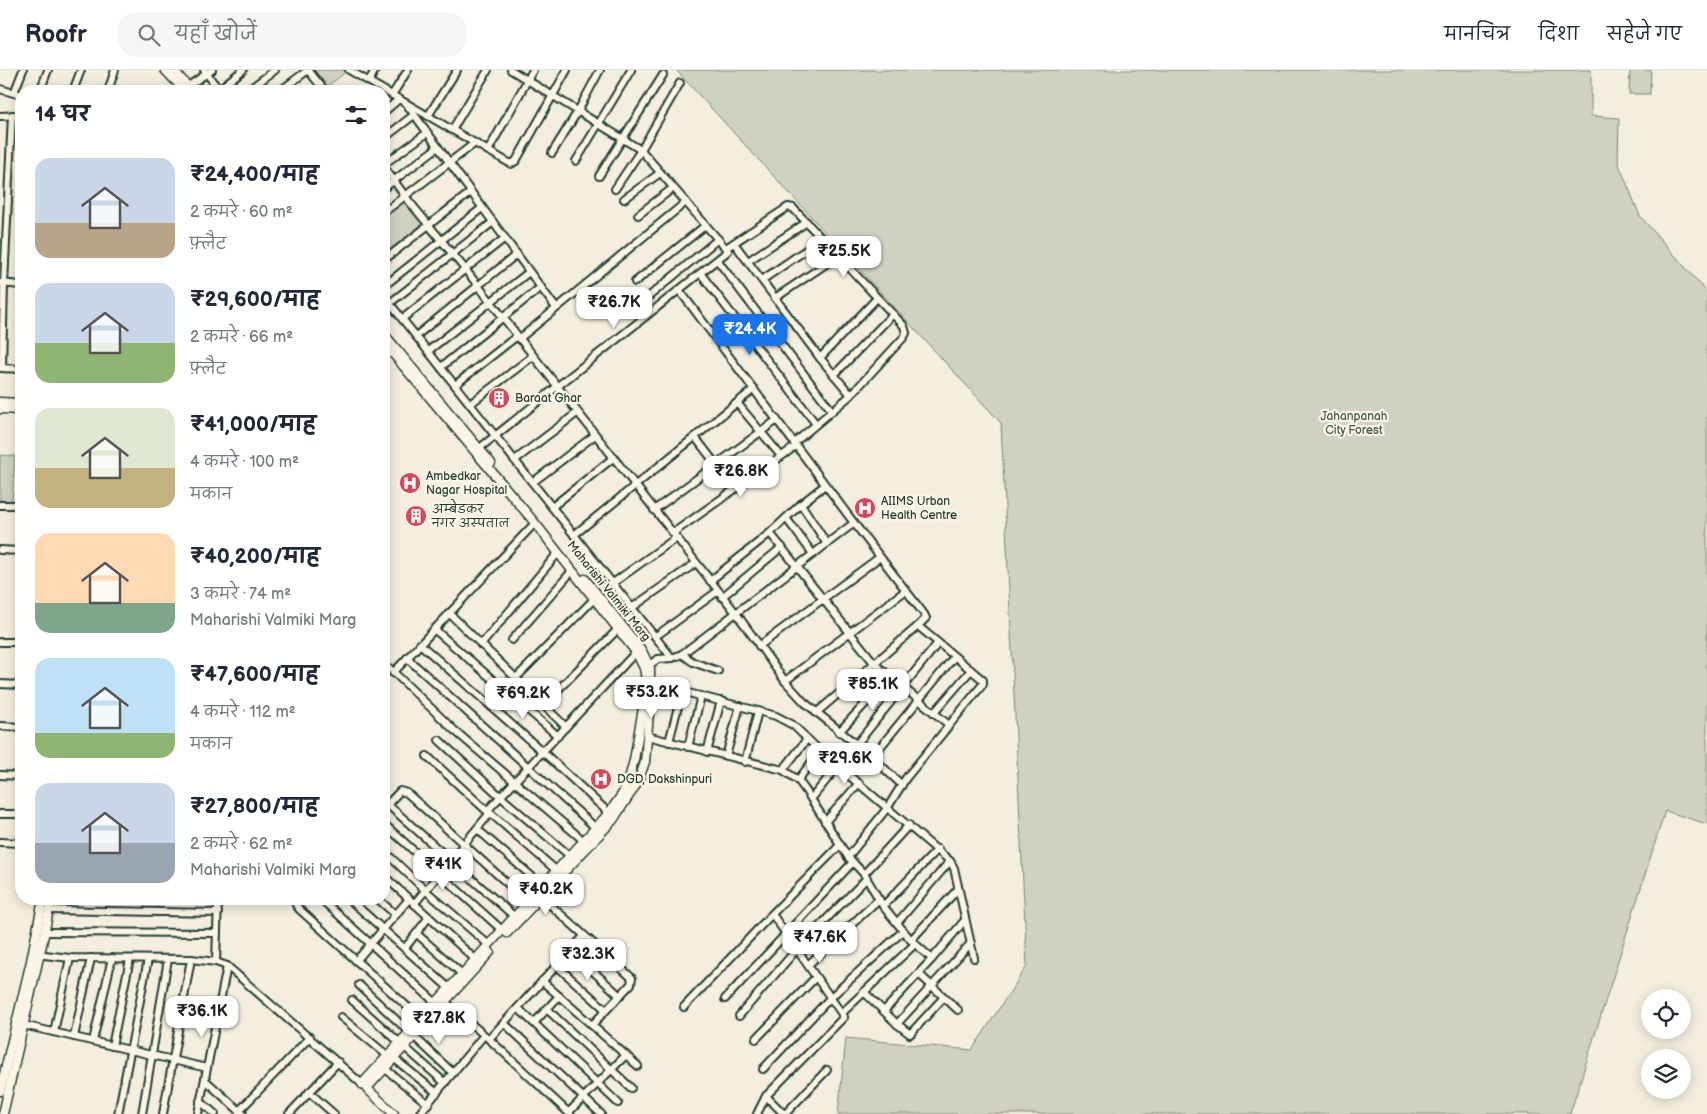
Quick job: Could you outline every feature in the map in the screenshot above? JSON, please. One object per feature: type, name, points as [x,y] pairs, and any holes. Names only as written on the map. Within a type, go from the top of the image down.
[{"type":"street","points":[[20,85],[23,70]]},
{"type":"street","points":[[42,85],[48,70]]},
{"type":"street","points":[[75,85],[81,70]]},
{"type":"street","points":[[110,85],[115,70]]},
{"type":"street","points":[[165,70],[182,85]]},
{"type":"street","points":[[173,70],[184,85]]},
{"type":"street","points":[[226,85],[243,70]]},
{"type":"street","points":[[254,85],[275,70]]},
{"type":"street","points":[[288,85],[308,70],[320,85]]},
{"type":"street","points":[[350,70],[376,85]]},
{"type":"street","points":[[369,81],[375,70]]},
{"type":"street","points":[[408,70],[392,95],[508,162],[514,163],[567,70]]},
{"type":"street","points":[[428,116],[457,70]]},
{"type":"street","points":[[452,130],[488,70]]},
{"type":"street","points":[[477,450],[728,252],[641,150],[511,70]]},
{"type":"street","points":[[488,150],[533,70]]},
{"type":"street","points":[[552,153],[600,70]]},
{"type":"street","points":[[576,162],[632,70]]},
{"type":"street","points":[[193,85],[208,71],[217,85]]},
{"type":"street","points":[[599,176],[663,75]]},
{"type":"street","points":[[615,189],[641,150],[680,83]]},
{"type":"street","points":[[0,89],[15,93]]},
{"type":"street","points":[[390,108],[402,101]]},
{"type":"street","points":[[402,101],[556,308]]},
{"type":"street","points":[[0,116],[12,115],[2,283],[1,368],[15,369]]},
{"type":"street","points":[[390,133],[414,115]]},
{"type":"street","points":[[390,161],[427,133]]},
{"type":"street","points":[[390,207],[475,143]]},
{"type":"street","points":[[390,183],[438,147]]},
{"type":"street","points":[[624,199],[660,173]]},
{"type":"street","points":[[390,174],[428,225],[465,269],[736,613],[785,681],[816,712],[872,757],[902,785]]},
{"type":"street","points":[[638,215],[674,188]]},
{"type":"street","points":[[390,255],[471,192]]},
{"type":"street","points":[[455,384],[556,308],[686,202]]},
{"type":"street","points":[[613,583],[795,444],[851,395],[906,333],[904,326],[796,209],[788,207],[726,248]]},
{"type":"street","points":[[390,281],[482,208]]},
{"type":"street","points":[[493,222],[390,304],[672,658]]},
{"type":"street","points":[[748,261],[807,222]]},
{"type":"street","points":[[635,282],[706,225]]},
{"type":"street","points":[[402,319],[504,238]]},
{"type":"street","points":[[647,298],[718,239]]},
{"type":"street","points":[[762,280],[822,239]]},
{"type":"street","points":[[734,243],[820,358],[851,395]]},
{"type":"street","points":[[416,336],[517,254]]},
{"type":"street","points":[[775,298],[838,256]]},
{"type":"street","points":[[718,261],[832,411]]},
{"type":"street","points":[[428,351],[530,272]]},
{"type":"street","points":[[701,274],[816,424]]},
{"type":"street","points":[[2,283],[15,284]]},
{"type":"street","points":[[441,367],[541,287]]},
{"type":"street","points":[[680,291],[905,591],[926,616],[925,621],[816,712]]},
{"type":"street","points":[[820,358],[877,298]]},
{"type":"street","points":[[834,375],[893,314]]},
{"type":"street","name":"Maharishi Valmiki Marg","points":[[365,1086],[390,1056],[412,1034],[449,988],[528,902],[539,895],[543,886],[609,813],[623,793],[630,775],[646,685],[646,667],[636,652],[390,341]]},
{"type":"street","name":"Maharishi Valmiki Marg","points":[[390,350],[477,450],[612,612],[642,651],[650,683],[645,762],[638,782],[613,820],[421,1020],[412,1034]]},
{"type":"street","points":[[470,404],[532,356]]},
{"type":"street","points":[[574,535],[754,389]]},
{"type":"street","points":[[0,402],[15,403]]},
{"type":"street","points":[[737,402],[780,456]]},
{"type":"street","points":[[0,409],[15,410]]},
{"type":"street","points":[[515,460],[577,413]]},
{"type":"street","points":[[654,510],[777,420]]},
{"type":"street","points":[[533,482],[595,435]]},
{"type":"street","points":[[695,437],[735,489]]},
{"type":"street","points":[[552,506],[613,458]]},
{"type":"street","points":[[710,581],[770,533],[825,485]]},
{"type":"street","points":[[801,504],[828,544]]},
{"type":"street","points":[[0,505],[15,505]]},
{"type":"street","points":[[786,518],[813,554]]},
{"type":"street","points":[[393,672],[535,523]]},
{"type":"street","points":[[646,667],[658,659],[672,658],[682,654],[854,523]]},
{"type":"street","points":[[770,533],[875,664],[949,725]]},
{"type":"street","points":[[722,597],[782,547]]},
{"type":"street","points":[[0,550],[15,551]]},
{"type":"street","points":[[481,645],[558,553]]},
{"type":"street","points":[[759,646],[880,557]]},
{"type":"street","points":[[633,607],[696,563]]},
{"type":"street","points":[[512,640],[572,571]]},
{"type":"street","points":[[656,636],[718,591]]},
{"type":"street","points":[[785,681],[905,591]]},
{"type":"street","points":[[516,678],[594,599]]},
{"type":"street","points":[[449,614],[566,727]]},
{"type":"street","points":[[725,999],[786,934],[851,859],[888,808],[902,785],[984,683],[983,680],[918,626]]},
{"type":"street","points":[[434,629],[558,736]]},
{"type":"street","points":[[543,705],[618,629]]},
{"type":"street","points":[[0,642],[15,642]]},
{"type":"street","points":[[856,745],[938,643]]},
{"type":"street","points":[[420,644],[609,813]]},
{"type":"street","points":[[356,961],[396,915],[425,890],[514,782],[636,652]]},
{"type":"street","points":[[682,654],[693,662],[718,671]]},
{"type":"street","points":[[872,757],[954,657]]},
{"type":"street","points":[[407,658],[596,828]]},
{"type":"street","points":[[390,669],[454,730],[584,841]]},
{"type":"street","points":[[934,713],[971,670]]},
{"type":"street","points":[[840,732],[890,677]]},
{"type":"street","points":[[650,683],[776,716],[793,725],[820,751],[950,861],[954,868],[974,958]]},
{"type":"street","points":[[0,684],[15,685]]},
{"type":"street","points":[[669,742],[682,691]]},
{"type":"street","points":[[688,747],[700,696]]},
{"type":"street","points":[[707,752],[721,701]]},
{"type":"street","points":[[726,756],[740,706]]},
{"type":"street","points":[[745,762],[758,711]]},
{"type":"street","points":[[0,726],[15,727]]},
{"type":"street","points":[[647,736],[783,770],[798,780],[840,846],[866,876],[883,906],[913,942],[932,959]]},
{"type":"street","points":[[783,770],[807,739]]},
{"type":"street","points":[[439,740],[501,797],[570,856]]},
{"type":"street","points":[[798,780],[820,751]]},
{"type":"street","points":[[427,756],[488,812],[557,871]]},
{"type":"street","points":[[811,799],[838,766]]},
{"type":"street","points":[[0,775],[15,776]]},
{"type":"street","points":[[824,822],[859,783]]},
{"type":"street","points":[[390,802],[398,793],[404,791],[528,902]]},
{"type":"street","points":[[390,809],[515,917]]},
{"type":"street","points":[[0,814],[15,814]]},
{"type":"street","points":[[739,1016],[797,949],[866,876],[909,825]]},
{"type":"street","points":[[390,829],[502,930]]},
{"type":"street","points":[[477,829],[543,886]]},
{"type":"street","points":[[0,842],[15,843]]},
{"type":"street","points":[[684,1007],[772,914],[840,846]]},
{"type":"street","points":[[883,906],[938,849]]},
{"type":"street","points":[[390,857],[425,890],[489,945]]},
{"type":"street","points":[[897,924],[950,861]]},
{"type":"street","points":[[390,882],[476,960]]},
{"type":"street","points":[[842,1013],[913,942],[958,889]]},
{"type":"street","points":[[539,895],[632,978],[631,984],[592,1025]]},
{"type":"street","points":[[808,965],[879,899]]},
{"type":"street","points":[[3,1114],[6,1070],[23,1025],[36,954],[42,905]]},
{"type":"street","points":[[0,1091],[36,954],[45,932],[49,905]]},
{"type":"street","points":[[216,962],[218,905]]},
{"type":"street","points":[[296,905],[421,1020]]},
{"type":"street","points":[[329,905],[371,944],[487,1037],[570,1113],[626,1055]]},
{"type":"street","points":[[356,905],[449,988]]},
{"type":"street","points":[[385,905],[396,915]]},
{"type":"street","points":[[49,910],[218,913]]},
{"type":"street","points":[[757,1114],[766,1096],[843,1021],[844,1017],[772,914]]},
{"type":"street","points":[[405,948],[429,917]]},
{"type":"street","points":[[884,1011],[919,974],[965,920]]},
{"type":"street","points":[[763,1068],[831,997],[903,931]]},
{"type":"street","points":[[45,932],[217,933]]},
{"type":"street","points":[[417,934],[462,974]]},
{"type":"street","points":[[419,1114],[453,1073],[487,1037],[504,1023],[584,936]]},
{"type":"street","points":[[897,1024],[971,944]]},
{"type":"street","points":[[570,950],[620,996]]},
{"type":"street","points":[[36,954],[70,958],[191,959],[216,962],[226,966],[365,1086],[385,1111],[394,1114]]},
{"type":"street","points":[[54,1032],[70,958]]},
{"type":"street","points":[[74,1037],[92,958]]},
{"type":"street","points":[[93,1042],[112,958]]},
{"type":"street","points":[[112,1046],[130,959]]},
{"type":"street","points":[[118,1114],[148,959]]},
{"type":"street","points":[[142,1114],[168,959]]},
{"type":"street","points":[[163,1114],[191,959]]},
{"type":"street","points":[[198,1114],[226,966]]},
{"type":"street","points":[[557,966],[606,1010]]},
{"type":"street","points":[[919,974],[958,1010]]},
{"type":"street","points":[[756,1039],[816,977]]},
{"type":"street","points":[[542,981],[638,1066]]},
{"type":"street","points":[[359,985],[453,1073]]},
{"type":"street","points":[[864,992],[908,1033],[912,1032],[944,997]]},
{"type":"street","points":[[534,1023],[559,996]]},
{"type":"street","points":[[352,1000],[446,1083]]},
{"type":"street","points":[[518,1008],[618,1103]]},
{"type":"street","points":[[548,1009],[631,1088]]},
{"type":"street","points":[[341,1017],[437,1093]]},
{"type":"street","points":[[504,1023],[602,1114]]},
{"type":"street","points":[[23,1025],[207,1068]]},
{"type":"street","points":[[205,1080],[241,1112],[310,1037]]},
{"type":"street","points":[[289,1114],[338,1062]]},
{"type":"street","points":[[382,1066],[428,1104]]},
{"type":"street","points":[[766,1096],[784,1114],[827,1070]]},
{"type":"street","points":[[309,1092],[334,1114]]},
{"type":"street","points":[[200,1101],[215,1114]]},
{"type":"green space","points":[[311,70],[347,71],[329,85],[323,85]]},
{"type":"green space","name":"Jahanpanah City Forest","points":[[676,70],[1591,70],[1591,116],[1619,118],[1618,162],[1640,216],[1707,292],[1707,824],[1665,811],[1570,1114],[838,1114],[846,1038],[972,1050],[1027,966],[1001,423]]},
{"type":"green space","points":[[1630,70],[1651,70],[1650,94],[1629,94]]},
{"type":"green space","points":[[404,197],[427,224],[390,253],[390,208]]},
{"type":"green space","points":[[0,455],[15,456],[12,501],[0,501]]},
{"type":"place","name":"Baraat Ghar","points":[[499,398]]},
{"type":"place","name":"Ambedkar Nagar Hospital","points":[[410,483]]},
{"type":"place","name":"AIIMS Urban Health Centre","points":[[865,508]]},
{"type":"place","name":"अम्बेडकर नगर अस्पताल","points":[[416,516]]},
{"type":"place","name":"DGD, Dakshinpuri","points":[[601,779]]}]
